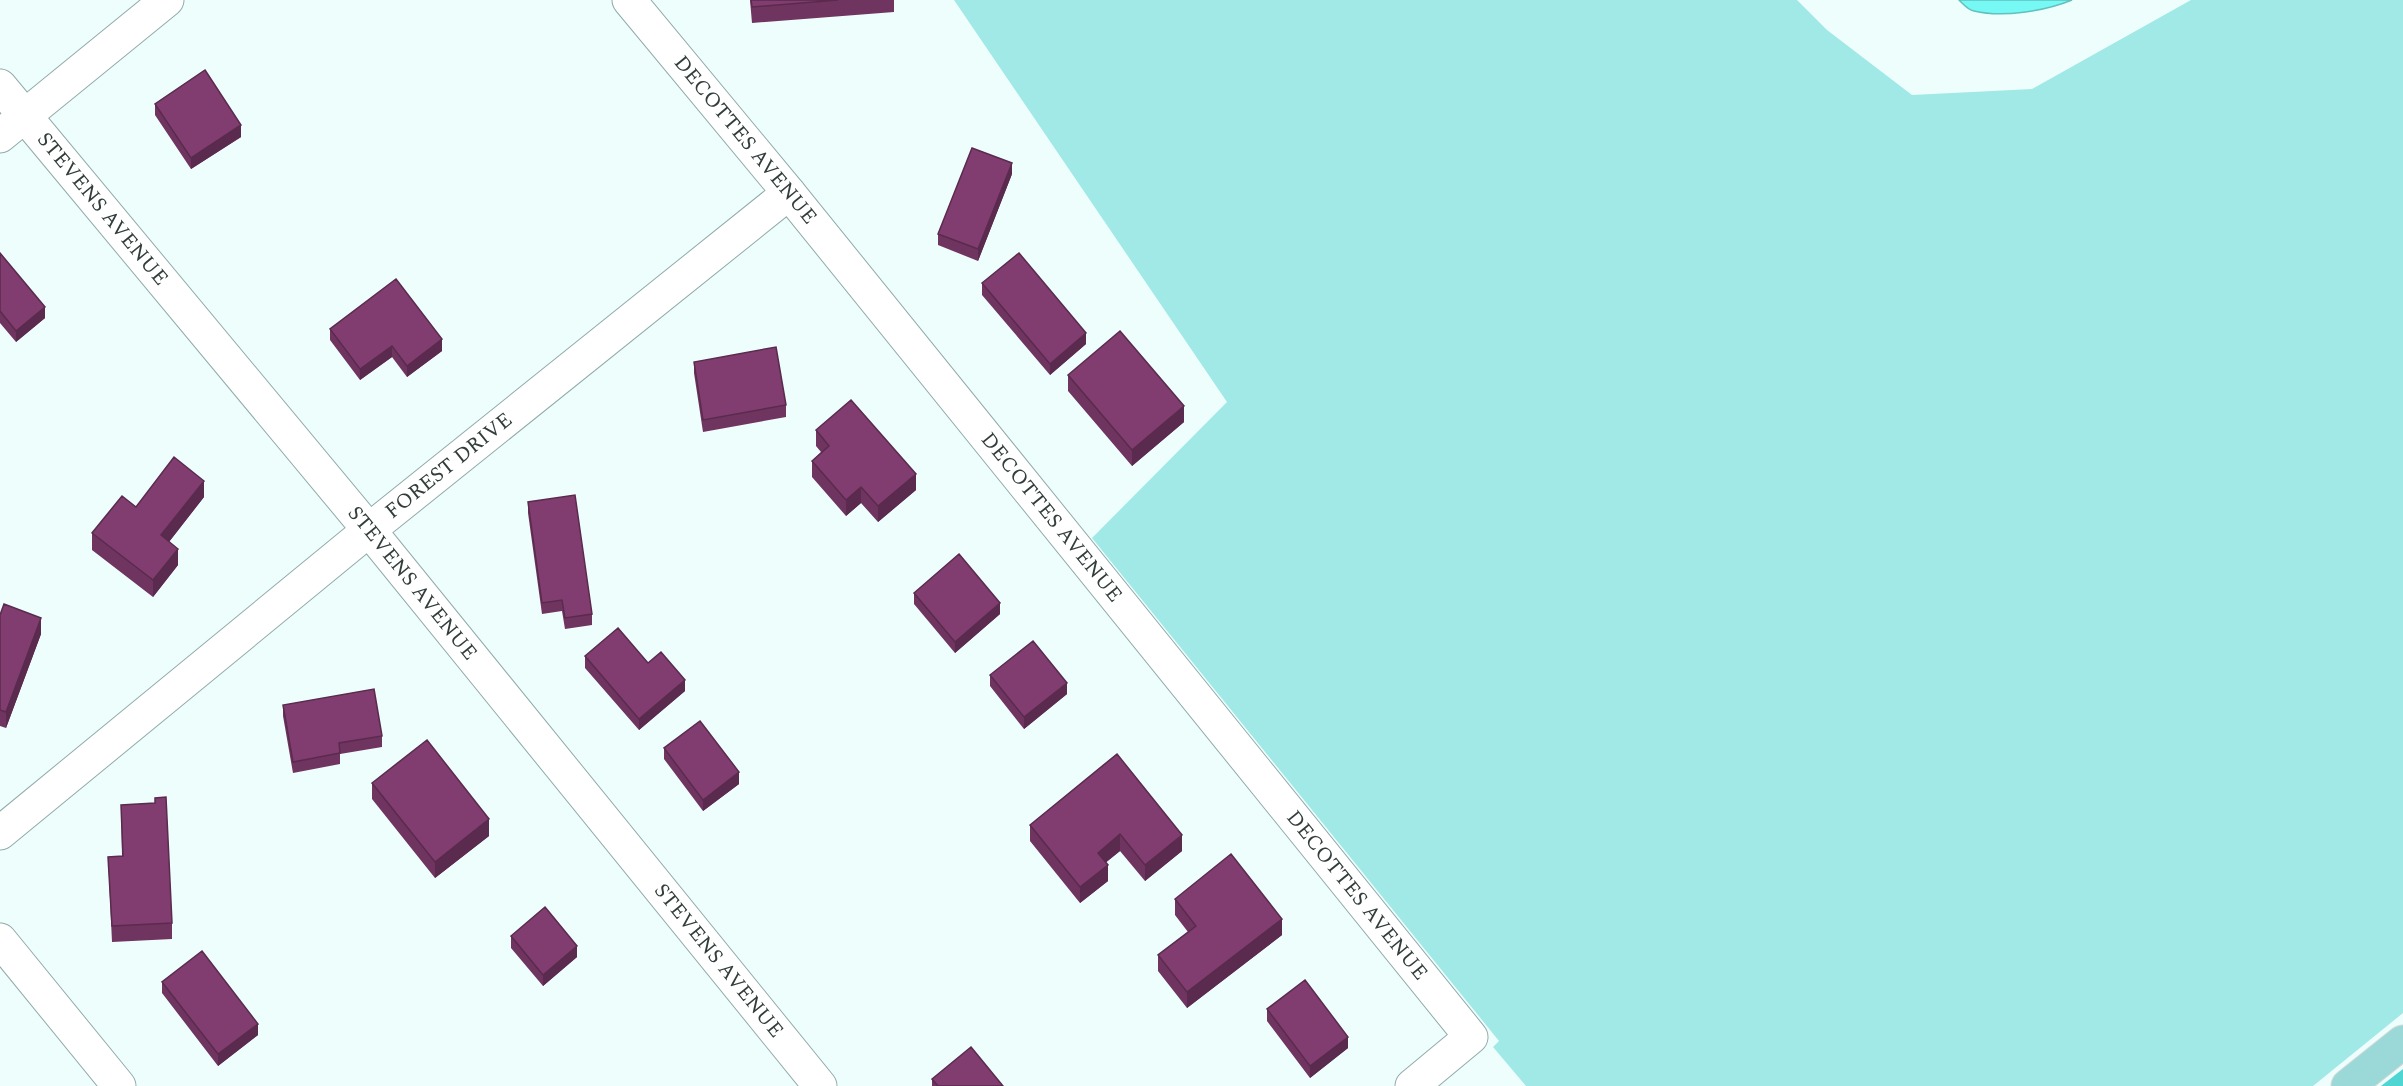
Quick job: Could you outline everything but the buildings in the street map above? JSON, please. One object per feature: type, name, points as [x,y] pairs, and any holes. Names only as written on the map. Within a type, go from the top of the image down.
[{"type":"main road","points":[[2348,1086],[2403,1042]]},
{"type":"street","points":[[12,126],[167,0]]},
{"type":"street","name":"DECOTTES AVENUE","points":[[629,0],[789,193],[1471,1037],[1412,1086]]},
{"type":"street","name":"STEVENS AVENUE","points":[[0,86],[12,126],[369,530],[820,1086]]},
{"type":"street","name":"FOREST DRIVE","points":[[0,833],[369,530],[789,193]]},
{"type":"street","points":[[0,940],[119,1086]]},
{"type":"shaded area","points":[[954,0],[1797,0],[1827,30],[1912,95],[2032,89],[2191,0],[2403,0],[2403,1013],[2313,1086],[1526,1086],[1493,1047],[1499,1041],[1092,538],[1227,402]]},
{"type":"shaded area","points":[[1959,0],[2072,0],[2037,10],[1998,14],[1972,10]]},
{"type":"shaded area","points":[[2403,1069],[2403,1086],[2381,1086]]}]
